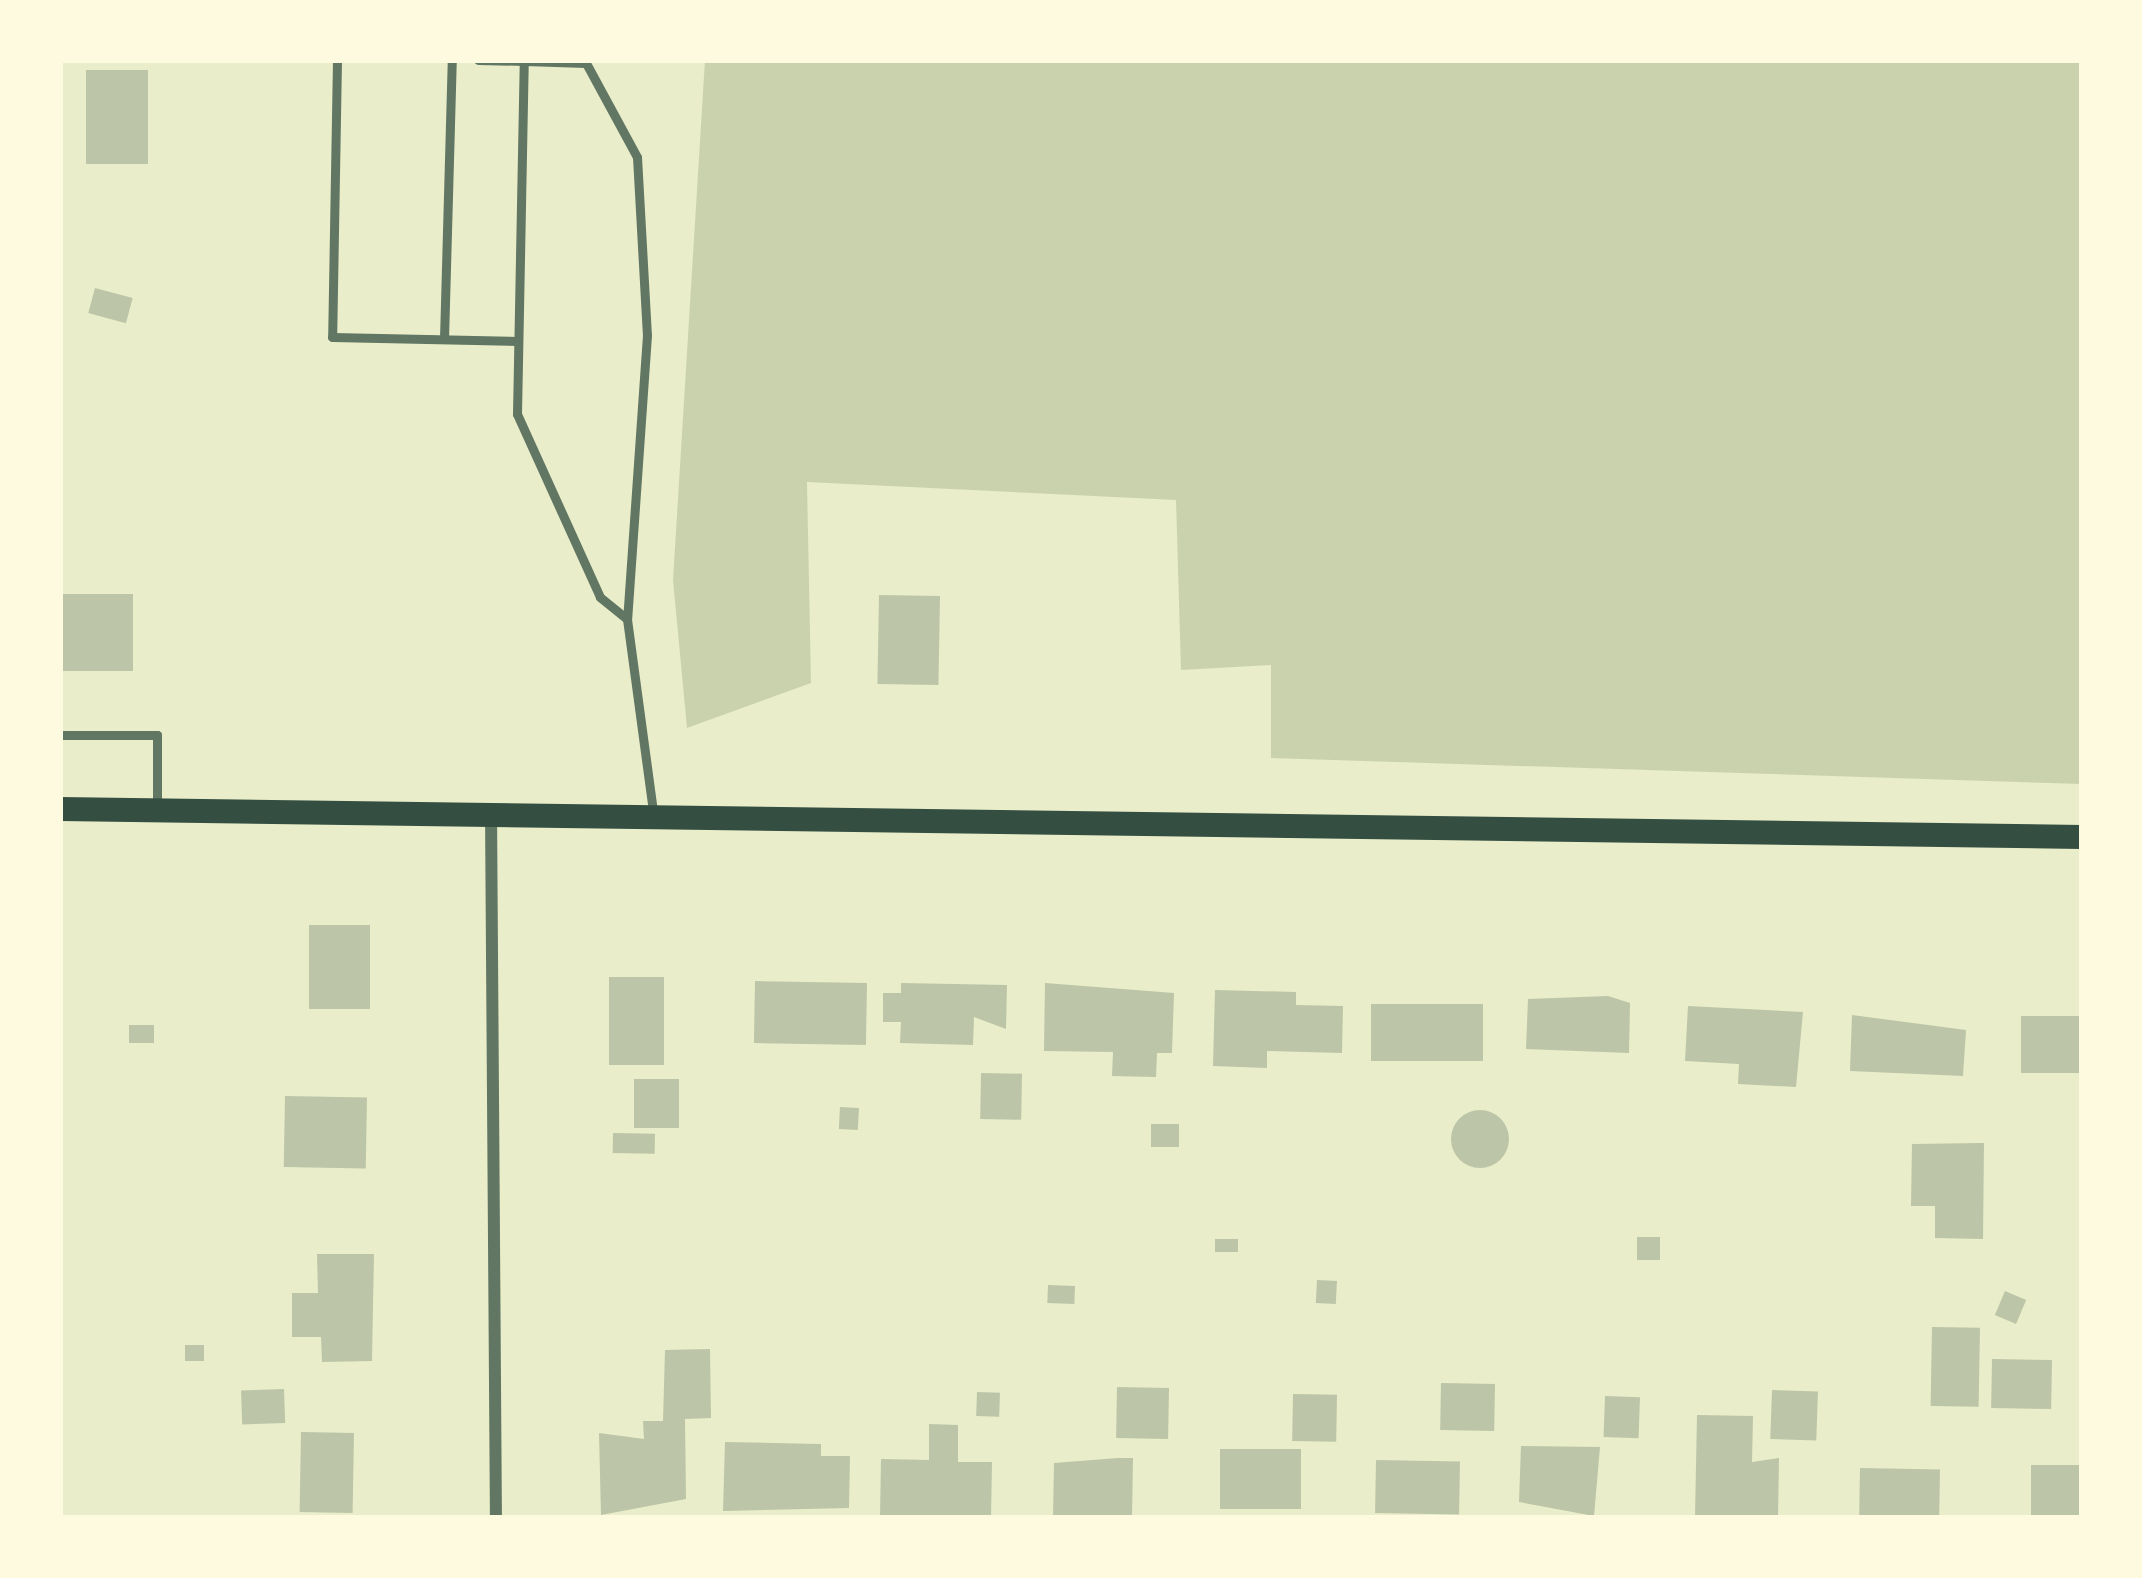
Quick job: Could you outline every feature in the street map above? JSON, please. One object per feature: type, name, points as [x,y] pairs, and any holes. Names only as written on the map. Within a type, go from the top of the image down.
[{"type":"main road","points":[[60,809],[491,809],[2082,837]]},
{"type":"street","points":[[491,809],[496,1518]]},
{"type":"lane","points":[[337,60],[332,337],[518,341]]},
{"type":"lane","points":[[444,339],[452,60]]},
{"type":"lane","points":[[478,60],[586,63],[638,158],[647,335],[627,619],[653,812]]},
{"type":"lane","points":[[524,61],[517,414],[600,597],[627,619]]},
{"type":"lane","points":[[60,735],[157,735],[157,809]]},
{"type":"green space","points":[[705,60],[2082,60],[2082,784],[1271,758],[1271,665],[1181,670],[1176,500],[807,482],[811,683],[687,728],[673,580]]},
{"type":"building","points":[[86,70],[148,70],[148,164],[86,164]]},
{"type":"building","points":[[95,288],[133,298],[126,323],[88,313]]},
{"type":"building","points":[[60,594],[133,594],[133,671],[60,671]]},
{"type":"building","points":[[879,595],[940,596],[938,685],[877,684]]},
{"type":"building","points":[[309,925],[370,925],[370,1009],[309,1009]]},
{"type":"building","points":[[609,977],[664,977],[664,1065],[609,1065]]},
{"type":"building","points":[[755,981],[867,983],[866,1045],[754,1043]]},
{"type":"building","points":[[901,983],[1007,985],[1006,1029],[974,1017],[973,1045],[900,1043],[901,1022],[883,1022],[883,993],[901,993]]},
{"type":"building","points":[[1045,983],[1174,993],[1172,1053],[1157,1053],[1156,1077],[1112,1076],[1113,1052],[1044,1051]]},
{"type":"building","points":[[1215,990],[1296,992],[1296,1005],[1343,1006],[1342,1053],[1267,1051],[1267,1068],[1213,1066]]},
{"type":"building","points":[[1608,996],[1630,1003],[1629,1053],[1526,1049],[1528,999]]},
{"type":"building","points":[[1371,1004],[1483,1004],[1483,1061],[1371,1061]]},
{"type":"building","points":[[1688,1006],[1803,1012],[1796,1087],[1738,1084],[1739,1064],[1685,1061]]},
{"type":"building","points":[[1852,1015],[1966,1030],[1963,1076],[1850,1071]]},
{"type":"building","points":[[2021,1016],[2082,1016],[2082,1073],[2021,1073]]},
{"type":"building","points":[[129,1025],[154,1025],[154,1043],[129,1043]]},
{"type":"building","points":[[981,1073],[1022,1074],[1021,1120],[980,1119]]},
{"type":"building","points":[[634,1079],[679,1079],[679,1128],[634,1128]]},
{"type":"building","points":[[285,1096],[367,1097],[366,1168],[284,1167]]},
{"type":"building","points":[[840,1107],[859,1108],[858,1130],[839,1129]]},
{"type":"building","points":[[1480,1110],[1501,1118],[1509,1139],[1501,1160],[1480,1168],[1459,1160],[1451,1139],[1459,1118]]},
{"type":"building","points":[[1151,1124],[1179,1124],[1179,1147],[1151,1147]]},
{"type":"building","points":[[613,1133],[655,1134],[655,1154],[613,1153]]},
{"type":"building","points":[[1984,1143],[1983,1239],[1935,1238],[1935,1206],[1911,1206],[1912,1144]]},
{"type":"building","points":[[1637,1237],[1660,1237],[1660,1260],[1637,1260]]},
{"type":"building","points":[[1215,1239],[1238,1239],[1238,1252],[1215,1252]]},
{"type":"building","points":[[317,1254],[374,1254],[372,1361],[322,1362],[321,1337],[292,1337],[292,1293],[318,1293]]},
{"type":"building","points":[[1317,1280],[1337,1281],[1336,1304],[1316,1303]]},
{"type":"building","points":[[1048,1285],[1075,1286],[1074,1304],[1047,1303]]},
{"type":"building","points":[[2005,1291],[2026,1300],[2016,1324],[1995,1315]]},
{"type":"building","points":[[1932,1327],[1980,1328],[1979,1407],[1931,1406]]},
{"type":"building","points":[[185,1345],[204,1345],[204,1361],[185,1361]]},
{"type":"building","points":[[710,1349],[711,1418],[685,1419],[686,1499],[601,1515],[599,1433],[644,1439],[643,1421],[663,1421],[665,1350]]},
{"type":"building","points":[[1992,1359],[2052,1360],[2051,1409],[1991,1408]]},
{"type":"building","points":[[1441,1383],[1495,1384],[1494,1431],[1440,1430]]},
{"type":"building","points":[[1117,1387],[1169,1388],[1168,1439],[1116,1438]]},
{"type":"building","points":[[284,1389],[285,1423],[242,1424],[241,1391]]},
{"type":"building","points":[[1772,1390],[1818,1392],[1816,1441],[1770,1439]]},
{"type":"building","points":[[977,1392],[1000,1393],[999,1417],[976,1416]]},
{"type":"building","points":[[1293,1394],[1337,1395],[1336,1442],[1292,1441]]},
{"type":"building","points":[[1605,1396],[1640,1397],[1639,1438],[1604,1437]]},
{"type":"building","points":[[1697,1415],[1753,1416],[1752,1462],[1779,1458],[1778,1518],[1695,1517]]},
{"type":"building","points":[[929,1424],[958,1425],[958,1462],[992,1462],[991,1518],[880,1517],[881,1459],[929,1460]]},
{"type":"building","points":[[301,1432],[354,1433],[353,1513],[300,1512]]},
{"type":"building","points":[[725,1442],[821,1444],[821,1456],[850,1456],[849,1508],[723,1511]]},
{"type":"building","points":[[1521,1446],[1600,1447],[1594,1516],[1519,1502]]},
{"type":"building","points":[[1220,1449],[1301,1449],[1301,1509],[1220,1509]]},
{"type":"building","points":[[1133,1458],[1132,1518],[1053,1518],[1054,1463]]},
{"type":"building","points":[[1376,1460],[1460,1461],[1459,1514],[1375,1513]]},
{"type":"building","points":[[2031,1465],[2082,1465],[2082,1518],[2031,1518]]},
{"type":"building","points":[[1860,1468],[1940,1469],[1939,1518],[1859,1518]]}]
